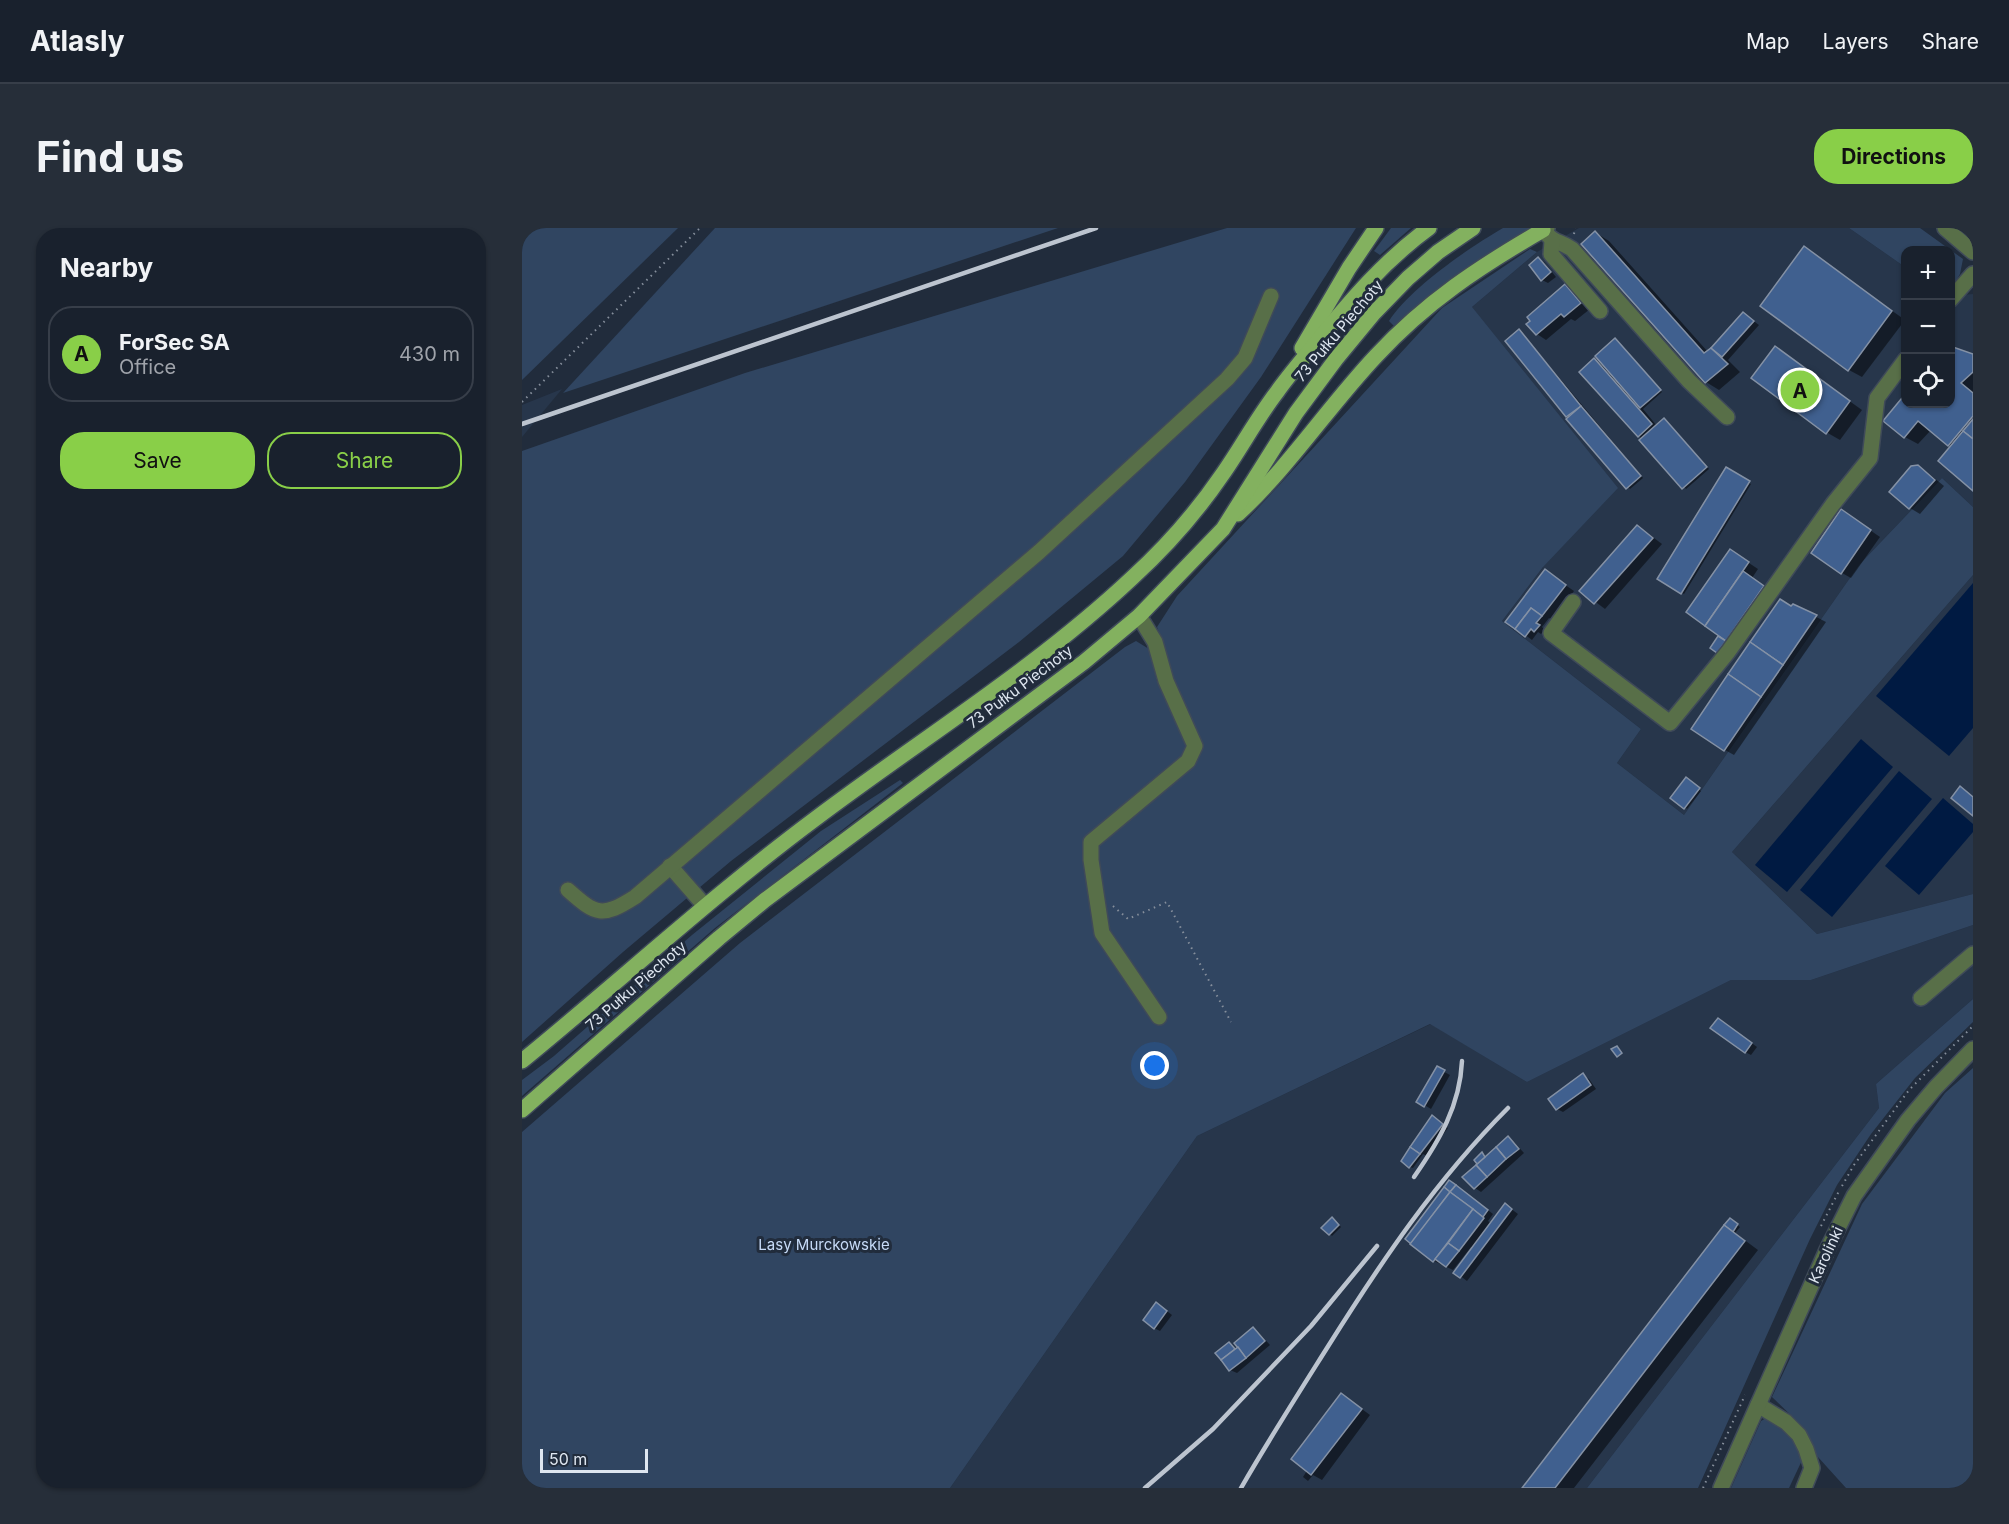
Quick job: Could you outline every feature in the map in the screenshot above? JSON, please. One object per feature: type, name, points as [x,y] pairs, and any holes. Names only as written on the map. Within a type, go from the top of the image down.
[{"type":"main road","points":[[1277,392],[1349,268],[1376,228]]},
{"type":"main road","name":"73 Pułku Piechoty","points":[[522,1061],[705,906],[815,819],[1076,628],[1132,578],[1176,534],[1220,478],[1277,392],[1353,298],[1388,263],[1429,228]]},
{"type":"main road","name":"73 Pułku Piechoty","points":[[522,1110],[765,900],[1084,662],[1139,616],[1222,529],[1296,414],[1336,359],[1374,313],[1438,252],[1473,228]]},
{"type":"main road","points":[[1222,529],[1264,490],[1375,357],[1411,321],[1475,270],[1548,233]]},
{"type":"street","points":[[1945,228],[1973,252]]},
{"type":"street","points":[[1548,233],[1551,254],[1600,310]]},
{"type":"street","points":[[1548,233],[1572,249],[1689,381],[1727,417]]},
{"type":"street","points":[[1955,294],[1973,274]]},
{"type":"street","points":[[568,890],[589,908],[608,912],[635,897],[1039,552],[1227,379],[1245,358],[1271,296]]},
{"type":"street","points":[[1573,602],[1551,633],[1670,723],[1728,652],[1833,504],[1870,458],[1876,398],[1901,364]]},
{"type":"street","points":[[1139,616],[1155,642],[1166,681],[1195,746],[1188,761],[1091,842],[1091,860],[1102,933],[1159,1017]]},
{"type":"street","points":[[670,866],[705,906]]},
{"type":"street","points":[[1921,998],[1973,954]]},
{"type":"street","name":"Karolinki","points":[[1721,1488],[1827,1250],[1854,1196],[1908,1120],[1973,1049]]},
{"type":"street","points":[[1758,1405],[1786,1422],[1803,1442],[1812,1468],[1804,1488]]},
{"type":"path","points":[[522,402],[700,228]]},
{"type":"path","points":[[1096,893],[1128,919],[1167,902],[1231,1022]]},
{"type":"shaded area","points":[[1579,228],[1849,228],[1901,264],[1901,408],[1955,408],[1955,296],[1973,294],[1973,507],[1942,478],[1859,565],[1684,815],[1617,763],[1641,729],[1502,621],[1543,567],[1472,307],[1537,252]]},
{"type":"shaded area","points":[[562,389],[522,437],[522,405]]},
{"type":"shaded area","points":[[1973,575],[1973,894],[1817,934],[1732,852]]},
{"type":"shaded area","points":[[1973,583],[1973,728],[1949,756],[1876,696]]},
{"type":"shaded area","points":[[1861,739],[1893,767],[1787,892],[1755,865]]},
{"type":"shaded area","points":[[1899,771],[1932,799],[1832,917],[1800,890]]},
{"type":"shaded area","points":[[1943,798],[1973,824],[1973,832],[1919,895],[1885,866]]},
{"type":"shaded area","points":[[1973,925],[1973,999],[1876,1084],[1879,1108],[1587,1488],[950,1488],[1197,1136],[1431,1024],[1527,1082],[1731,980],[1811,980]]},
{"type":"green space","points":[[522,228],[678,228],[522,380]]},
{"type":"green space","points":[[715,228],[1058,228],[563,393]]},
{"type":"green space","points":[[1227,228],[1356,228],[1261,377],[1185,482],[1123,556],[1019,642],[731,861],[623,952],[522,1042],[522,451],[745,373]]},
{"type":"green space","points":[[1391,228],[1411,228],[1380,255],[1374,251]]},
{"type":"green space","points":[[1503,228],[1530,228],[1459,274],[1394,326],[1389,321],[1425,283],[1458,257]]},
{"type":"green space","points":[[1849,228],[1920,228],[1945,246],[1901,246],[1901,264]]},
{"type":"green space","name":"Lasy Murckowskie","points":[[1530,249],[1537,252],[1472,307],[1618,488],[1543,567],[1502,621],[1641,729],[1617,763],[1684,815],[1859,565],[1942,478],[1973,507],[1973,575],[1732,852],[1817,934],[1973,894],[1973,925],[1811,980],[1731,980],[1527,1082],[1430,1024],[1197,1136],[950,1488],[522,1488],[522,1132],[740,943],[1125,647],[1136,641],[1149,649],[1157,681],[1172,671],[1157,627],[1177,596],[1442,308]]},
{"type":"green space","points":[[1955,253],[1963,259],[1960,274],[1955,282]]},
{"type":"green space","points":[[900,780],[903,783],[715,928],[522,1096],[522,1080],[554,1056],[692,935],[821,831]]},
{"type":"green space","points":[[1973,999],[1973,1022],[1915,1078],[1871,1134],[1837,1185],[1810,1239],[1698,1488],[1587,1488],[1879,1108],[1876,1084]]},
{"type":"green space","points":[[1973,1068],[1973,1488],[1846,1488],[1808,1446],[1802,1426],[1772,1397],[1862,1204],[1945,1093]]},
{"type":"green space","points":[[1766,1418],[1788,1434],[1804,1456],[1789,1488],[1731,1488],[1761,1421]]},
{"type":"building","points":[[1595,231],[1704,353],[1711,348],[1728,364],[1705,383],[1581,244]]},
{"type":"building","points":[[1804,246],[1892,311],[1848,371],[1760,306]]},
{"type":"building","points":[[1538,257],[1551,272],[1541,281],[1529,265]]},
{"type":"building","points":[[1565,284],[1581,303],[1564,317],[1561,314],[1536,335],[1526,324],[1530,321],[1527,317]]},
{"type":"building","points":[[1743,312],[1754,321],[1722,357],[1711,348]]},
{"type":"building","points":[[1519,329],[1581,406],[1566,417],[1505,341]]},
{"type":"building","points":[[1615,338],[1661,390],[1640,408],[1595,356]]},
{"type":"building","points":[[1775,346],[1850,401],[1826,434],[1751,378]]},
{"type":"building","points":[[1955,348],[1973,354],[1973,372],[1961,383],[1973,393],[1973,416],[1948,446],[1918,421],[1904,438],[1883,421],[1901,399],[1901,408],[1955,408]]},
{"type":"building","points":[[1594,358],[1652,424],[1638,437],[1579,372]]},
{"type":"building","points":[[1581,406],[1641,476],[1626,489],[1566,419]]},
{"type":"building","points":[[1664,418],[1707,467],[1682,489],[1639,440]]},
{"type":"building","points":[[1973,419],[1973,439],[1963,431]]},
{"type":"building","points":[[1963,431],[1973,439],[1973,491],[1938,461]]},
{"type":"building","points":[[1918,465],[1935,480],[1909,509],[1889,492],[1911,466]]},
{"type":"building","points":[[1726,467],[1750,481],[1681,594],[1657,579]]},
{"type":"building","points":[[1841,509],[1871,530],[1841,574],[1811,553]]},
{"type":"building","points":[[1637,525],[1653,538],[1594,604],[1579,591]]},
{"type":"building","points":[[1730,549],[1749,562],[1705,626],[1686,612]]},
{"type":"building","points":[[1545,569],[1566,585],[1542,616],[1531,608],[1515,629],[1505,622]]},
{"type":"building","points":[[1743,571],[1764,586],[1726,641],[1705,626]]},
{"type":"building","points":[[1780,599],[1791,606],[1793,604],[1817,615],[1783,665],[1750,642]]},
{"type":"building","points":[[1531,608],[1542,616],[1536,623],[1540,625],[1534,632],[1531,629],[1525,637],[1515,629]]},
{"type":"building","points":[[1718,636],[1726,641],[1717,653],[1710,648]]},
{"type":"building","points":[[1750,642],[1783,665],[1761,697],[1728,674]]},
{"type":"building","points":[[1728,674],[1761,697],[1724,751],[1691,729]]},
{"type":"building","points":[[1686,777],[1700,788],[1684,809],[1670,798]]},
{"type":"building","points":[[1960,786],[1973,797],[1973,816],[1951,798]]},
{"type":"building","points":[[1718,1018],[1752,1043],[1745,1053],[1710,1028]]},
{"type":"building","points":[[1617,1046],[1622,1053],[1617,1057],[1611,1049]]},
{"type":"building","points":[[1437,1066],[1445,1070],[1424,1107],[1416,1102]]},
{"type":"building","points":[[1583,1073],[1591,1085],[1556,1110],[1548,1099]]},
{"type":"building","points":[[1432,1115],[1443,1124],[1420,1154],[1410,1147]]},
{"type":"building","points":[[1508,1136],[1519,1149],[1506,1159],[1496,1147]]},
{"type":"building","points":[[1410,1147],[1420,1154],[1409,1168],[1401,1161]]},
{"type":"building","points":[[1496,1147],[1506,1159],[1487,1177],[1476,1165]]},
{"type":"building","points":[[1482,1152],[1485,1157],[1477,1164],[1474,1160]]},
{"type":"building","points":[[1476,1165],[1487,1177],[1474,1189],[1462,1177]]},
{"type":"building","points":[[1449,1180],[1456,1185],[1450,1192],[1444,1187]]},
{"type":"building","points":[[1456,1185],[1488,1210],[1483,1217],[1450,1192]]},
{"type":"building","points":[[1444,1187],[1450,1192],[1411,1244],[1405,1239]]},
{"type":"building","points":[[1450,1192],[1473,1209],[1433,1262],[1410,1244]]},
{"type":"building","points":[[1505,1203],[1512,1209],[1460,1278],[1453,1273]]},
{"type":"building","points":[[1473,1209],[1484,1218],[1459,1251],[1448,1243]]},
{"type":"building","points":[[1332,1217],[1339,1225],[1329,1235],[1321,1228]]},
{"type":"building","points":[[1730,1218],[1738,1224],[1733,1232],[1724,1225]]},
{"type":"building","points":[[1724,1225],[1745,1241],[1555,1488],[1522,1488]]},
{"type":"building","points":[[1448,1243],[1459,1251],[1446,1267],[1435,1259]]},
{"type":"building","points":[[1156,1302],[1167,1311],[1154,1329],[1143,1320]]},
{"type":"building","points":[[1253,1327],[1265,1341],[1246,1358],[1234,1343]]},
{"type":"building","points":[[1229,1342],[1235,1349],[1221,1360],[1215,1353]]},
{"type":"building","points":[[1238,1347],[1246,1358],[1229,1371],[1221,1360]]},
{"type":"building","points":[[1341,1393],[1362,1409],[1311,1475],[1291,1459]]},
{"type":"railway","points":[[522,424],[1096,228]]},
{"type":"railway","points":[[1414,1177],[1440,1136],[1453,1108],[1462,1061]]},
{"type":"railway","points":[[1241,1488],[1272,1435],[1389,1253],[1433,1193],[1508,1108]]},
{"type":"railway","points":[[1145,1488],[1213,1429],[1311,1326],[1377,1246]]},
{"type":"place","name":"ForSec SA","points":[[1800,390]]}]
